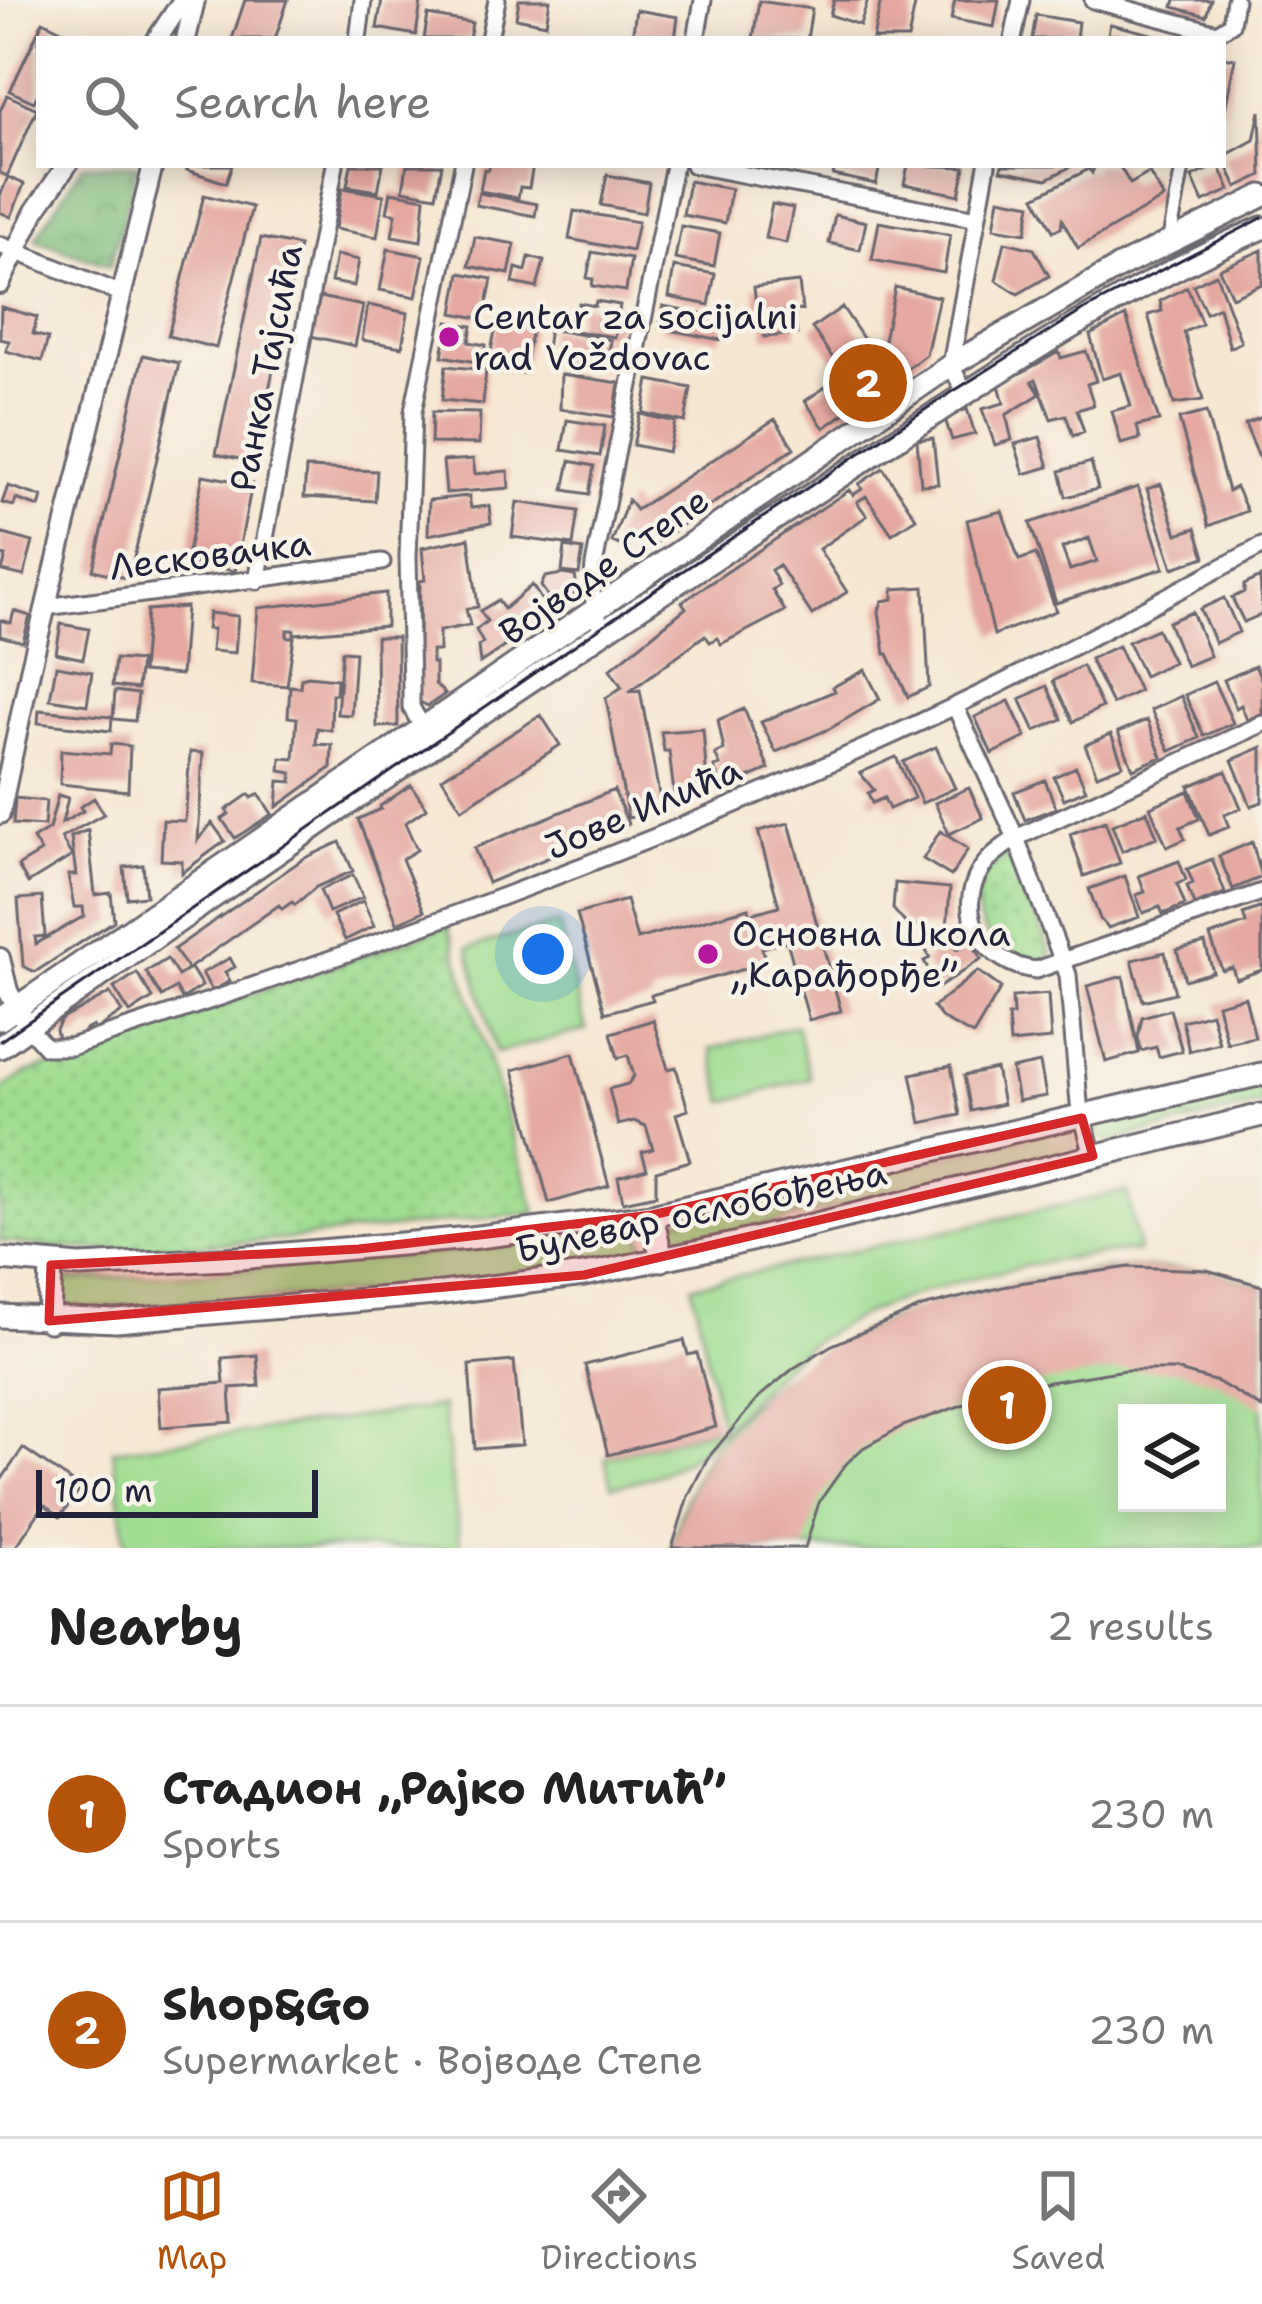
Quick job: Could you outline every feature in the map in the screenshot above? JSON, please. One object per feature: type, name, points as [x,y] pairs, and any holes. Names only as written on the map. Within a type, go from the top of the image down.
[{"type":"main road","name":"Војводе Степе","points":[[0,1047],[599,622],[951,365],[1169,242],[1262,196]]},
{"type":"main road","name":"Војводе Степе","points":[[8,1013],[424,730],[965,393],[1118,302],[1262,228]]},
{"type":"main road","name":"Булевар ослобођења","points":[[0,1259],[51,1265],[185,1262],[375,1248],[652,1215],[1262,1074]]},
{"type":"main road","name":"Булевар ослобођења","points":[[0,1316],[50,1321],[206,1315],[584,1276],[1262,1115]]},
{"type":"main road","points":[[652,1215],[662,1260]]},
{"type":"main road","points":[[50,1321],[51,1265]]},
{"type":"street","points":[[159,36],[183,0]]},
{"type":"street","points":[[187,36],[195,0]]},
{"type":"street","points":[[358,36],[363,0]]},
{"type":"street","points":[[490,36],[497,0]]},
{"type":"street","points":[[697,36],[703,0]]},
{"type":"street","points":[[1014,36],[1021,0]]},
{"type":"street","points":[[1094,0],[1210,34],[1232,24],[1235,0]]},
{"type":"street","points":[[0,284],[7,248],[66,168]]},
{"type":"street","points":[[0,814],[152,168]]},
{"type":"street","name":"Ранка Тајсића","points":[[257,581],[334,168]]},
{"type":"street","points":[[424,730],[415,719],[411,687],[412,412],[462,168]]},
{"type":"street","points":[[599,622],[594,565],[673,168]]},
{"type":"street","points":[[710,168],[977,219]]},
{"type":"street","points":[[965,393],[951,365],[986,168]]},
{"type":"street","points":[[1169,242],[1182,168]]},
{"type":"street","points":[[7,248],[122,294]]},
{"type":"street","name":"Јове Илића","points":[[28,1027],[46,1047],[62,1049],[260,985],[625,850],[955,706],[1262,546]]},
{"type":"street","name":"Лесковачка","points":[[46,607],[382,562]]},
{"type":"street","points":[[955,706],[1016,838],[1064,963],[1082,1118],[1093,1156]]},
{"type":"street","points":[[1262,724],[1016,838],[986,862],[974,882],[970,904],[974,927],[994,955],[1013,966],[1036,970],[1262,892]]},
{"type":"street","points":[[0,958],[8,1013],[28,1027]]},
{"type":"highlighted area","points":[[1082,1118],[1093,1156],[584,1275],[49,1321],[51,1265],[359,1249],[652,1215]]},
{"type":"green space","points":[[81,168],[137,168],[110,266],[35,239]]},
{"type":"green space","points":[[1014,852],[1052,958],[1027,960],[1007,954],[991,941],[981,923],[977,904],[981,884],[993,866]]},
{"type":"green space","points":[[559,923],[586,1030],[496,1053],[468,948]]},
{"type":"green space","points":[[448,926],[536,1213],[279,1240],[114,1250],[0,1241],[0,1090],[25,1074]]},
{"type":"green space","points":[[796,1025],[810,1078],[725,1102],[711,1049]]},
{"type":"green space","points":[[1262,1081],[1262,1104],[1108,1142],[1097,1132],[1101,1122]]},
{"type":"green space","points":[[1071,1131],[1072,1153],[677,1245],[666,1237],[666,1224],[674,1221]]},
{"type":"green space","points":[[1127,1191],[1139,1251],[1017,1268],[885,1306],[815,1341],[764,1384],[702,1448],[677,1465],[612,1486],[605,1458],[721,1427],[692,1286]]},
{"type":"green space","points":[[627,1228],[639,1232],[644,1244],[630,1256],[390,1291],[76,1310],[60,1306],[64,1280],[461,1251]]},
{"type":"green space","points":[[1129,1267],[1207,1270],[1262,1286],[1262,1548],[672,1548],[695,1479],[734,1421],[787,1375],[849,1338],[918,1310],[990,1289]]},
{"type":"green space","points":[[442,1406],[461,1548],[126,1548],[113,1450]]},
{"type":"building","points":[[245,0],[288,0],[276,36],[233,36]]},
{"type":"building","points":[[382,0],[421,2],[416,35],[377,28]]},
{"type":"building","points":[[519,0],[550,0],[546,24],[516,18]]},
{"type":"building","points":[[834,0],[868,0],[860,25],[830,15]]},
{"type":"building","points":[[881,0],[916,0],[909,36],[874,36]]},
{"type":"building","points":[[955,0],[999,0],[994,27],[951,19]]},
{"type":"building","points":[[1175,0],[1211,0],[1206,16],[1173,7]]},
{"type":"building","points":[[759,1],[812,9],[808,36],[753,36]]},
{"type":"building","points":[[636,10],[678,17],[675,36],[632,36]]},
{"type":"building","points":[[428,15],[472,23],[470,36],[424,36]]},
{"type":"building","points":[[1036,15],[1078,22],[1076,36],[1032,36]]},
{"type":"building","points":[[43,21],[67,33],[36,36],[34,102],[10,91]]},
{"type":"building","points":[[1110,24],[1152,34],[1152,36],[1108,36]]},
{"type":"building","points":[[1226,58],[1235,59],[1226,105]]},
{"type":"building","points":[[7,95],[36,109],[7,176],[0,173],[0,111]]},
{"type":"building","points":[[1260,111],[1262,175],[1237,187],[1226,155],[1254,140]]},
{"type":"building","points":[[188,168],[231,168],[226,183]]},
{"type":"building","points":[[350,168],[382,168],[378,191],[347,186]]},
{"type":"building","points":[[407,168],[441,168],[436,196],[403,190]]},
{"type":"building","points":[[532,168],[529,188],[520,187],[518,198],[480,191],[484,169]]},
{"type":"building","points":[[835,168],[879,168],[876,184],[833,175]]},
{"type":"building","points":[[907,168],[965,168],[959,195],[904,184]]},
{"type":"building","points":[[1001,168],[1068,168],[1047,179]]},
{"type":"building","points":[[1094,168],[1121,168],[1130,184],[1149,173],[1164,198],[1078,248],[1062,220],[1061,228],[1053,231],[1035,197],[1089,169],[1092,173]]},
{"type":"building","points":[[1220,168],[1230,190],[1203,202],[1192,177]]},
{"type":"building","points":[[607,175],[649,183],[644,213],[601,205]]},
{"type":"building","points":[[8,177],[24,184],[11,217],[0,212]]},
{"type":"building","points":[[689,181],[731,189],[725,223],[683,215]]},
{"type":"building","points":[[342,188],[384,195],[377,237],[335,229]]},
{"type":"building","points":[[391,192],[425,198],[421,241],[392,236],[396,214],[387,212]]},
{"type":"building","points":[[479,193],[537,204],[535,216],[476,205]]},
{"type":"building","points":[[204,195],[252,207],[216,348],[168,336]]},
{"type":"building","points":[[999,198],[1031,204],[1026,233],[994,228]]},
{"type":"building","points":[[772,204],[793,208],[786,243],[765,238]]},
{"type":"building","points":[[574,211],[638,222],[632,251],[569,239]]},
{"type":"building","points":[[835,215],[866,222],[860,250],[829,243]]},
{"type":"building","points":[[879,222],[950,235],[944,273],[872,260]]},
{"type":"building","points":[[681,226],[720,233],[714,266],[675,259]]},
{"type":"building","points":[[475,237],[515,244],[509,274],[469,266]]},
{"type":"building","points":[[261,238],[299,246],[254,462],[216,454]]},
{"type":"building","points":[[1005,242],[1034,249],[1049,276],[1018,294],[996,280]]},
{"type":"building","points":[[388,249],[424,256],[416,297],[380,290]]},
{"type":"building","points":[[1262,250],[1262,284],[1232,297],[1219,269]]},
{"type":"building","points":[[592,252],[631,259],[626,291],[592,286],[593,279],[587,278]]},
{"type":"building","points":[[336,255],[359,260],[354,286],[331,282]]},
{"type":"building","points":[[529,257],[544,261],[537,288],[513,283],[516,268],[526,271]]},
{"type":"building","points":[[674,267],[715,274],[709,305],[669,297]]},
{"type":"building","points":[[460,273],[492,279],[484,319],[453,313]]},
{"type":"building","points":[[1216,274],[1241,342],[1230,348],[1219,307],[1206,313],[1193,285]]},
{"type":"building","points":[[799,282],[802,310],[757,315],[754,287]]},
{"type":"building","points":[[895,287],[939,297],[926,355],[824,428],[805,401],[844,374],[812,328],[842,307],[873,353],[883,345]]},
{"type":"building","points":[[1187,287],[1202,324],[1184,332],[1203,400],[1174,404],[1148,315],[1162,311],[1160,301]]},
{"type":"building","points":[[320,297],[363,306],[355,346],[311,336]]},
{"type":"building","points":[[596,301],[620,305],[615,337],[575,331],[579,303],[595,306]]},
{"type":"building","points":[[368,305],[408,313],[402,347],[362,340]]},
{"type":"building","points":[[663,306],[726,318],[721,340],[659,328]]},
{"type":"building","points":[[1,307],[37,317],[33,334],[48,338],[42,361],[6,351],[9,341],[0,339]]},
{"type":"building","points":[[795,316],[797,334],[764,337],[763,319]]},
{"type":"building","points":[[1126,316],[1159,421],[1137,426],[1140,439],[1121,444],[1112,411],[1131,406],[1121,373],[1102,379],[1090,335]]},
{"type":"building","points":[[497,321],[532,329],[523,373],[488,366]]},
{"type":"building","points":[[448,322],[472,326],[469,342],[486,345],[483,363],[442,356]]},
{"type":"building","points":[[549,329],[611,340],[606,370],[544,360]]},
{"type":"building","points":[[1086,351],[1096,381],[1087,384],[1094,405],[1077,410],[1084,432],[1073,436],[1066,415],[1051,419],[1036,379],[1032,381],[1040,394],[1006,415],[1012,440],[995,445],[982,409],[1004,403],[999,385],[1059,352],[1061,358]]},
{"type":"building","points":[[143,355],[179,363],[129,579],[93,570]]},
{"type":"building","points":[[446,366],[486,370],[483,404],[442,400]]},
{"type":"building","points":[[561,374],[619,383],[614,417],[560,409]]},
{"type":"building","points":[[649,380],[691,388],[685,422],[643,413]]},
{"type":"building","points":[[967,409],[975,434],[952,440],[945,419]]},
{"type":"building","points":[[432,412],[480,413],[479,444],[431,443]]},
{"type":"building","points":[[1206,412],[1228,491],[1236,487],[1247,511],[1209,526],[1179,419]]},
{"type":"building","points":[[640,414],[675,422],[668,452],[633,445]]},
{"type":"building","points":[[1262,417],[1262,465],[1245,424]]},
{"type":"building","points":[[775,419],[794,448],[634,558],[627,548],[612,542],[628,500],[636,510]]},
{"type":"building","points":[[567,420],[605,426],[600,456],[562,450]]},
{"type":"building","points":[[1040,437],[1049,467],[1024,474],[1015,444]]},
{"type":"building","points":[[933,438],[938,484],[921,485],[917,440]]},
{"type":"building","points":[[473,459],[475,474],[508,471],[509,488],[446,493],[443,461]]},
{"type":"building","points":[[570,461],[594,466],[589,494],[564,490]]},
{"type":"building","points":[[1091,462],[1098,489],[1066,497],[1060,471]]},
{"type":"building","points":[[306,468],[377,471],[375,501],[304,497]]},
{"type":"building","points":[[883,468],[916,518],[892,534],[866,496],[857,502],[867,516],[819,549],[847,592],[812,615],[779,565],[771,570],[779,585],[772,590],[785,611],[721,644],[717,638],[710,642],[705,635],[629,692],[640,690],[662,811],[628,818],[606,698],[622,687],[610,669],[686,608],[682,602],[849,490],[853,495],[862,489],[859,484]]},
{"type":"building","points":[[203,475],[252,484],[235,571],[186,561]]},
{"type":"building","points":[[1161,484],[1177,534],[1196,528],[1205,557],[1173,568],[1147,489]]},
{"type":"building","points":[[8,486],[42,497],[39,507],[16,499],[14,506],[2,503]]},
{"type":"building","points":[[1138,487],[1164,568],[1056,603],[1030,523]],"holes":[[[1089,538],[1097,561],[1070,570],[1062,548]]]},
{"type":"building","points":[[469,496],[471,508],[489,506],[491,523],[428,535],[429,500]]},
{"type":"building","points":[[517,502],[578,511],[573,545],[512,537]]},
{"type":"building","points":[[1002,511],[1019,560],[1036,554],[1056,611],[994,635],[967,520]]},
{"type":"building","points":[[0,533],[33,542],[24,576],[2,571],[6,556],[0,555]]},
{"type":"building","points":[[469,538],[478,607],[466,609],[470,625],[439,631],[439,651],[432,651],[432,663],[435,684],[445,694],[428,706],[418,701],[420,581],[425,580],[422,548]]},
{"type":"building","points":[[565,547],[583,550],[579,574],[562,572]]},
{"type":"building","points":[[575,576],[577,586],[569,603],[558,611],[541,586],[545,577]]},
{"type":"building","points":[[1260,577],[1262,614],[1244,622],[1232,598]]},
{"type":"building","points":[[532,585],[551,615],[480,663],[478,646],[483,643],[476,630],[487,621],[480,611],[498,600],[504,609]]},
{"type":"building","points":[[924,587],[929,687],[908,697],[885,654],[879,611],[882,601],[893,599],[893,589]]},
{"type":"building","points":[[386,593],[386,626],[294,634],[287,630],[287,637],[294,637],[287,686],[252,683],[258,608]]},
{"type":"building","points":[[1224,598],[1239,632],[1215,643],[1200,609]]},
{"type":"building","points":[[186,607],[181,675],[142,672],[147,610]]},
{"type":"building","points":[[14,611],[30,616],[23,642],[0,636],[0,620],[11,623]]},
{"type":"building","points":[[1192,612],[1210,656],[1186,666],[1168,622]]},
{"type":"building","points":[[209,613],[238,616],[235,653],[211,651]]},
{"type":"building","points":[[61,624],[89,629],[83,659],[56,653]]},
{"type":"building","points":[[1157,629],[1173,662],[1144,676],[1128,642]]},
{"type":"building","points":[[376,637],[397,637],[398,726],[377,727]]},
{"type":"building","points":[[1118,646],[1139,691],[1112,704],[1090,659]]},
{"type":"building","points":[[342,651],[355,652],[351,715],[337,714]]},
{"type":"building","points":[[115,659],[140,661],[137,689],[112,686]]},
{"type":"building","points":[[56,666],[92,672],[87,705],[50,699]]},
{"type":"building","points":[[1082,666],[1102,707],[1073,722],[1053,681]]},
{"type":"building","points":[[1255,666],[1262,681],[1262,713],[1247,720],[1224,680]]},
{"type":"building","points":[[865,670],[880,699],[776,752],[761,722],[835,691],[833,687]]},
{"type":"building","points":[[301,678],[337,679],[331,730],[317,728],[316,744],[332,745],[331,768],[277,807],[279,781],[292,782],[292,773],[280,771],[281,758],[294,759],[297,718],[288,717],[290,686],[300,687]]},
{"type":"building","points":[[1214,682],[1233,723],[1204,736],[1185,695]]},
{"type":"building","points":[[1047,686],[1062,719],[1035,731],[1020,699]]},
{"type":"building","points":[[115,691],[138,694],[135,721],[113,719]]},
{"type":"building","points":[[1181,696],[1199,738],[1170,751],[1151,710]]},
{"type":"building","points":[[1009,701],[1026,737],[992,754],[975,717]]},
{"type":"building","points":[[744,709],[769,769],[723,789],[714,767],[720,765],[715,754],[724,750],[718,720]]},
{"type":"building","points":[[39,710],[112,717],[111,731],[38,723]]},
{"type":"building","points":[[541,715],[560,745],[462,809],[442,778]]},
{"type":"building","points":[[1147,720],[1162,757],[1133,769],[1118,732]]},
{"type":"building","points":[[703,729],[707,782],[699,782],[692,800],[675,802],[669,751],[664,751],[661,732]]},
{"type":"building","points":[[1111,734],[1123,765],[1097,775],[1085,745]]},
{"type":"building","points":[[111,744],[130,746],[128,791],[60,784],[61,750],[110,754]]},
{"type":"building","points":[[936,747],[955,788],[922,803],[903,762]]},
{"type":"building","points":[[1262,747],[1262,802],[1251,806],[1232,760]]},
{"type":"building","points":[[190,752],[203,753],[198,840],[212,823],[225,841],[182,873],[182,861],[161,860],[163,820],[185,821]]},
{"type":"building","points":[[896,757],[914,798],[889,809],[884,798],[872,803],[868,793],[874,790],[860,773]]},
{"type":"building","points":[[1076,767],[1086,790],[1064,799],[1054,777]]},
{"type":"building","points":[[1226,771],[1241,808],[1224,815],[1229,827],[1209,835],[1189,786]]},
{"type":"building","points":[[1045,780],[1056,808],[1025,820],[1014,792]]},
{"type":"building","points":[[411,785],[427,808],[405,823],[417,850],[402,859],[424,911],[397,923],[358,819],[381,809]]},
{"type":"building","points":[[969,788],[983,818],[949,834],[935,803]]},
{"type":"building","points":[[614,790],[628,824],[488,883],[474,848]]},
{"type":"building","points":[[1188,791],[1199,819],[1180,827],[1185,839],[1167,847],[1150,807]]},
{"type":"building","points":[[249,794],[252,798],[259,794],[272,814],[235,838],[222,819],[229,814],[226,810]]},
{"type":"building","points":[[58,795],[68,798],[62,823],[94,798],[104,814],[61,838],[72,856],[28,883],[18,866],[41,852],[33,839],[49,829]]},
{"type":"building","points":[[15,798],[46,801],[44,826],[13,824]]},
{"type":"building","points":[[1147,811],[1157,837],[1122,851],[1112,825]]},
{"type":"building","points":[[1105,821],[1120,863],[1084,876],[1070,834]]},
{"type":"building","points":[[789,823],[841,1011],[809,1020],[787,941],[762,948],[766,963],[605,1013],[577,914],[626,900],[637,939],[749,908],[750,914],[779,906],[758,831]]},
{"type":"building","points":[[88,830],[95,895],[111,893],[114,921],[35,972],[23,966],[18,899],[42,897],[45,936],[35,937],[36,944],[84,916],[83,907],[74,907],[68,875],[76,875],[71,837]]},
{"type":"building","points":[[940,831],[968,849],[951,876],[923,859]]},
{"type":"building","points":[[340,842],[353,871],[316,887],[295,905],[292,902],[282,909],[279,905],[188,969],[174,949],[303,859]]},
{"type":"building","points":[[1252,842],[1262,877],[1233,889],[1219,856]]},
{"type":"building","points":[[1212,859],[1225,893],[1194,905],[1187,869]]},
{"type":"building","points":[[1179,861],[1186,880],[1177,884],[1185,905],[1163,914],[1160,907],[1143,913],[1136,895],[1145,892],[1139,876]]},
{"type":"building","points":[[143,865],[146,896],[127,898],[124,867]]},
{"type":"building","points":[[353,875],[363,897],[329,912],[320,890]]},
{"type":"building","points":[[1125,876],[1139,917],[1108,928],[1089,889]]},
{"type":"building","points":[[895,883],[950,888],[947,929],[907,925],[893,909]]},
{"type":"building","points":[[363,901],[374,926],[345,940],[333,915]]},
{"type":"building","points":[[1262,907],[1262,970],[1236,979],[1232,967],[1222,970],[1210,936],[1246,923],[1243,914]]},
{"type":"building","points":[[949,932],[957,949],[972,942],[981,959],[938,988],[924,961],[930,958],[923,945]]},
{"type":"building","points":[[1205,943],[1213,972],[1185,980],[1177,950]]},
{"type":"building","points":[[1165,952],[1175,993],[1143,1001],[1132,960]]},
{"type":"building","points":[[230,958],[235,967],[225,972],[230,981],[212,991],[202,973]]},
{"type":"building","points":[[167,959],[178,976],[191,968],[202,986],[182,999],[176,988],[162,997],[146,972]]},
{"type":"building","points":[[978,971],[1001,988],[973,1035],[943,1019],[933,1007]]},
{"type":"building","points":[[137,973],[153,998],[130,1013],[114,988]]},
{"type":"building","points":[[1123,976],[1139,1053],[1106,1062],[1087,986]]},
{"type":"building","points":[[110,993],[122,1012],[80,1037],[58,1039],[61,1020]]},
{"type":"building","points":[[1048,994],[1051,1039],[1010,1043],[1012,997]]},
{"type":"building","points":[[1245,997],[1255,1037],[1227,1043],[1217,1004]]},
{"type":"building","points":[[1170,1009],[1182,1051],[1159,1057],[1156,1047],[1141,1051],[1142,1017]]},
{"type":"building","points":[[1211,1013],[1219,1043],[1189,1051],[1182,1021]]},
{"type":"building","points":[[653,1020],[668,1069],[676,1067],[688,1110],[676,1114],[690,1161],[656,1171],[656,1195],[623,1202],[618,1177],[647,1169],[642,1152],[653,1149],[646,1126],[634,1121],[618,1125],[609,1089],[628,1084],[634,1076],[628,1055],[618,1058],[611,1033]]},
{"type":"building","points":[[573,1053],[609,1186],[549,1203],[513,1070]]},
{"type":"building","points":[[1040,1063],[1046,1096],[1018,1101],[1012,1069]]},
{"type":"building","points":[[951,1066],[960,1115],[921,1123],[911,1074]]},
{"type":"building","points":[[996,1069],[1003,1104],[971,1111],[964,1076]]},
{"type":"building","points":[[1129,1267],[1207,1270],[1262,1286],[1262,1408],[1218,1382],[1175,1370],[1125,1370],[1043,1383],[903,1426],[863,1448],[819,1502],[805,1548],[672,1548],[688,1496],[707,1459],[760,1396],[794,1368],[832,1345],[922,1307],[1019,1283]]},
{"type":"building","points":[[684,1340],[688,1355],[697,1353],[716,1427],[608,1455],[585,1365]]},
{"type":"building","points":[[257,1355],[259,1386],[230,1388],[232,1422],[161,1427],[158,1388],[224,1383],[222,1358]]},
{"type":"building","points":[[514,1361],[522,1445],[475,1449],[469,1365]]},
{"type":"building","points":[[23,1448],[81,1488],[60,1517],[44,1505],[15,1548],[0,1548],[0,1482]]},
{"type":"tram line","points":[[0,1041],[675,576],[941,399],[1082,311],[1262,218]]},
{"type":"place","name":"Centar za socijalni rad Voždovac","points":[[449,337]]},
{"type":"place","name":"Shop&Go","points":[[868,383]]},
{"type":"place","name":"Основна Школа „Карађорђе”","points":[[708,954]]},
{"type":"place","name":"Стадион „Рајко Митић”","points":[[1007,1405]]}]
